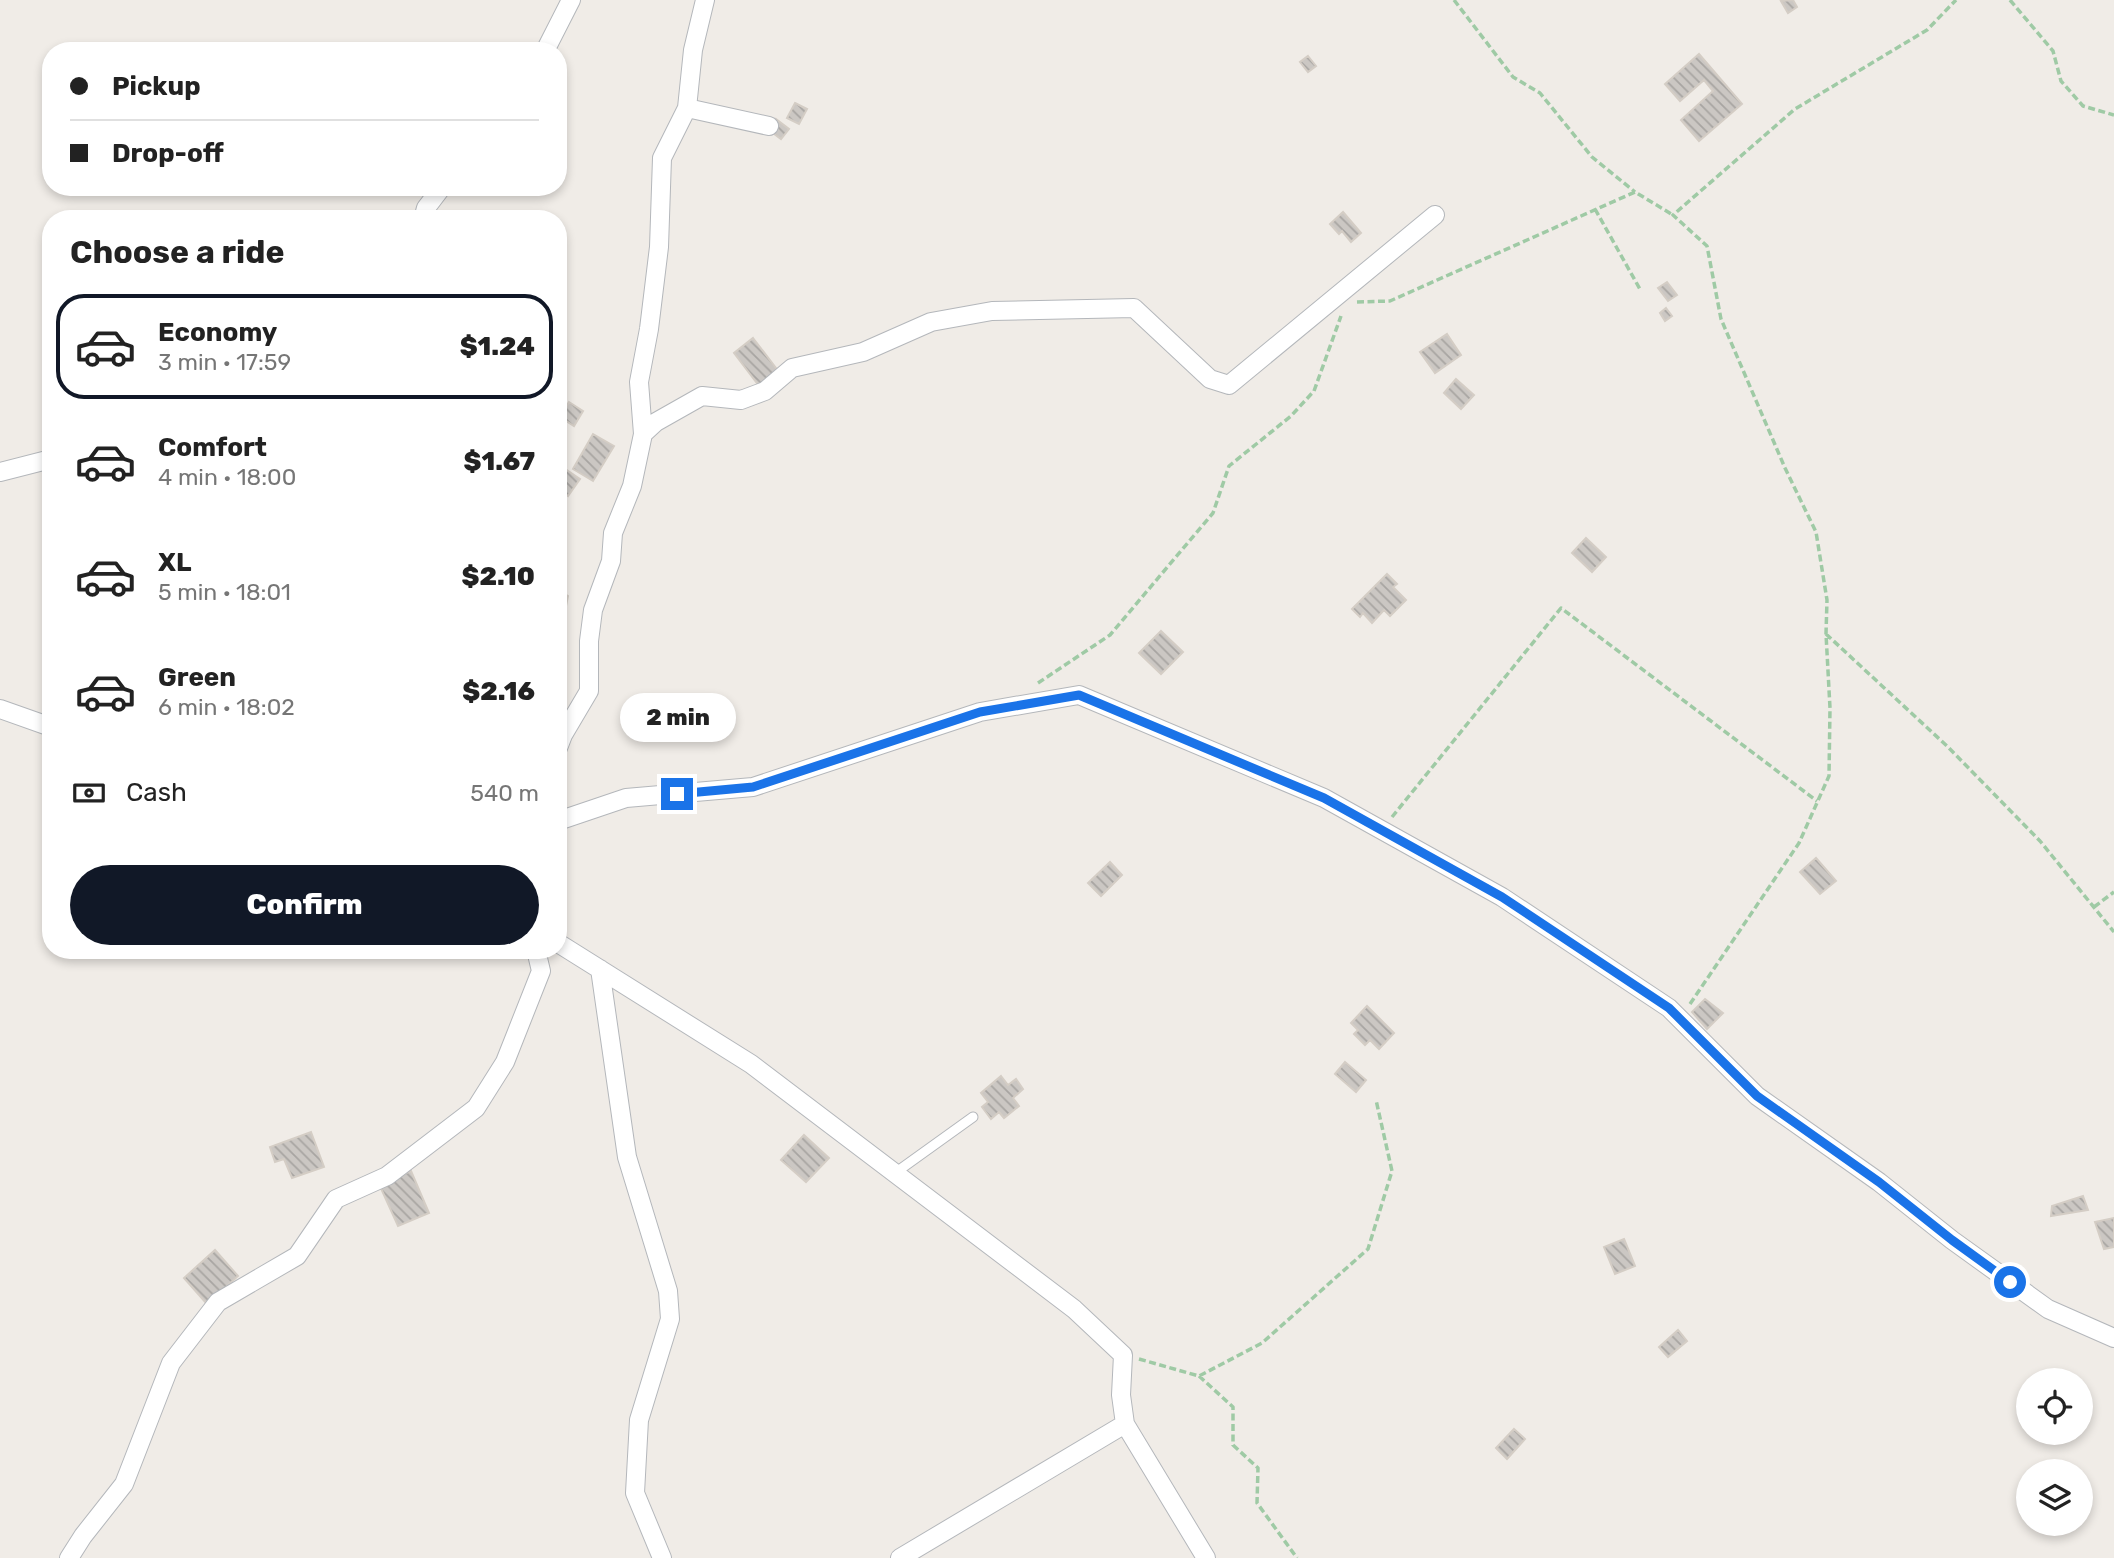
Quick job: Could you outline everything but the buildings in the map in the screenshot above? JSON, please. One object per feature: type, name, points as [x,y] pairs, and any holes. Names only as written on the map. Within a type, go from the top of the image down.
[{"type":"street","points":[[550,42],[571,0]]},
{"type":"street","points":[[567,728],[589,691],[589,641],[593,610],[611,561],[613,533],[632,486],[643,434],[639,382],[649,329],[659,247],[662,158],[687,108],[693,51],[705,0]]},
{"type":"street","points":[[687,108],[769,126]]},
{"type":"street","points":[[643,434],[656,422],[702,396],[741,400],[765,391],[792,368],[863,352],[931,322],[992,311],[1134,308],[1210,379],[1229,385],[1435,215]]},
{"type":"street","points":[[0,472],[42,461]]},
{"type":"street","points":[[567,818],[626,798],[753,787],[980,712],[1079,695],[1324,798],[1502,897],[1669,1008],[1757,1096],[1879,1182],[1952,1240],[2049,1309],[2114,1338]]},
{"type":"street","points":[[0,709],[42,724]]},
{"type":"street","points":[[567,949],[751,1064],[1074,1309],[1123,1355],[1121,1395],[1125,1424],[1206,1558]]},
{"type":"street","points":[[69,1558],[124,1484],[171,1363],[218,1302],[296,1256],[335,1199],[387,1176],[476,1108],[505,1062],[541,971],[538,959]]},
{"type":"street","points":[[600,969],[627,1157],[668,1291],[670,1319],[639,1420],[635,1493],[662,1558]]},
{"type":"street","points":[[900,1558],[1125,1424]]},
{"type":"lane","points":[[895,1173],[973,1117]]},
{"type":"path","points":[[1454,0],[1513,77],[1541,93],[1592,157],[1635,192],[1673,215],[1707,246],[1721,318],[1785,468],[1816,532],[1826,600],[1830,708],[1829,776],[1799,843],[1680,1019]]},
{"type":"path","points":[[1673,215],[1795,109],[1927,30],[1956,0]]},
{"type":"path","points":[[2010,0],[2053,51],[2061,81],[2083,106],[2114,115]]},
{"type":"path","points":[[1346,303],[1390,301],[1635,192]]},
{"type":"path","points":[[1595,209],[1641,291]]},
{"type":"path","points":[[1030,688],[1110,635],[1213,513],[1229,466],[1291,416],[1314,391],[1342,315]]},
{"type":"path","points":[[1382,830],[1561,608],[1817,801]]},
{"type":"path","points":[[1826,634],[1923,722],[2031,831],[2114,932]]},
{"type":"path","points":[[2094,907],[2114,892]]},
{"type":"path","points":[[1199,1376],[1262,1343],[1368,1250],[1392,1171],[1376,1100]]},
{"type":"path","points":[[1123,1355],[1199,1376],[1233,1407],[1233,1445],[1258,1468],[1257,1503],[1297,1558]]},
{"type":"route","points":[[677,794],[753,787],[980,712],[1079,695],[1324,798],[1502,897],[1669,1008],[1757,1096],[1879,1182],[2010,1282]]}]
